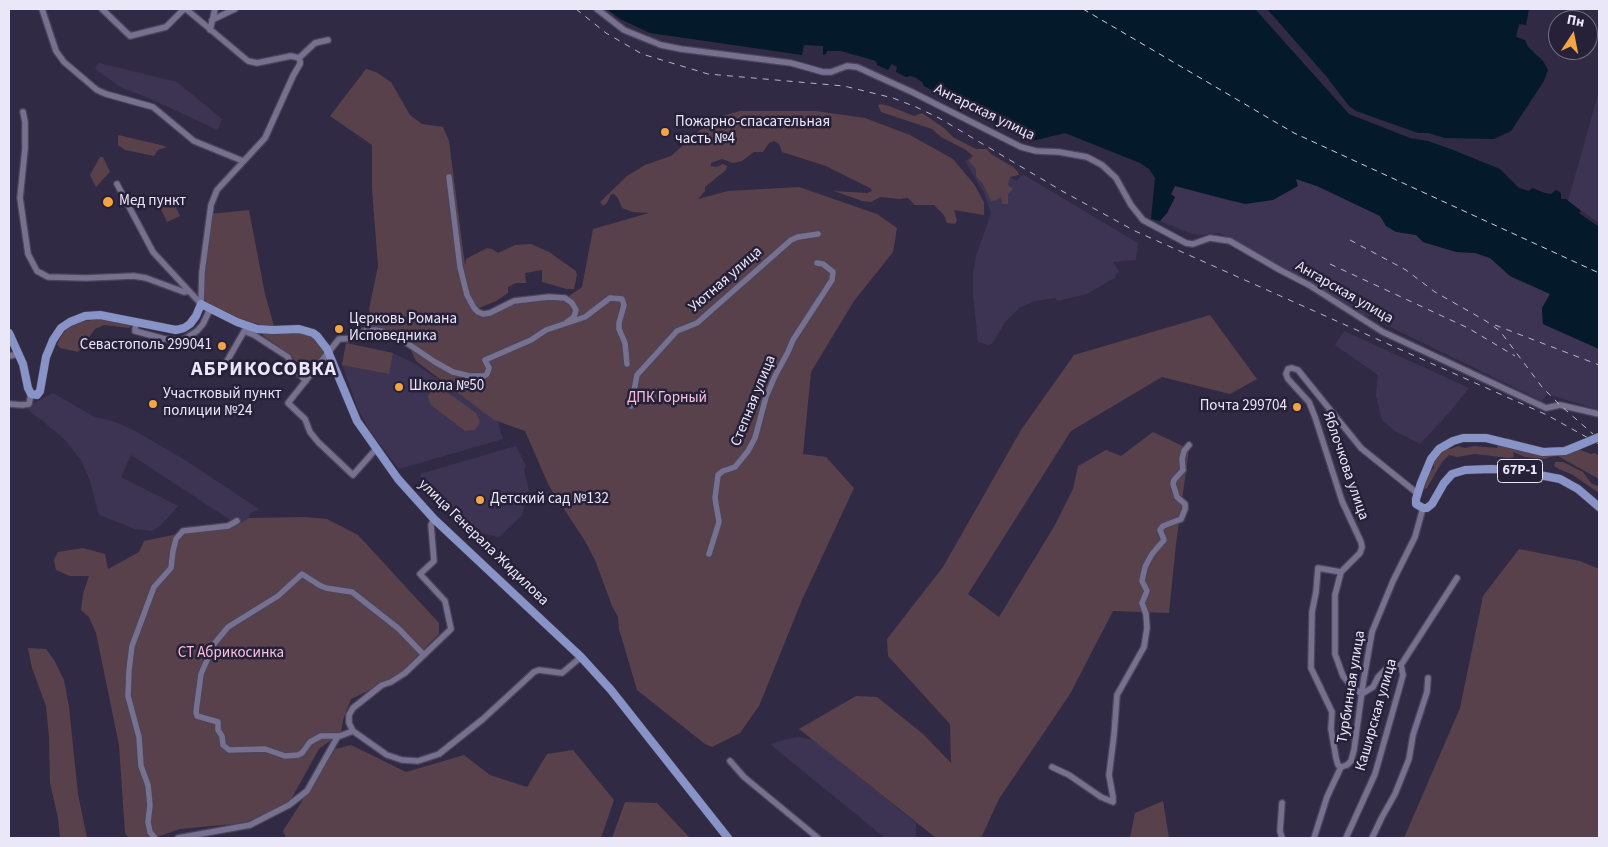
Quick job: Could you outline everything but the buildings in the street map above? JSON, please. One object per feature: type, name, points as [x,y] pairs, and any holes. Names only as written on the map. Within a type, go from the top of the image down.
[{"type":"main road","name":"улица Генерала Жидилова","points":[[201,304],[246,329],[299,329],[317,336],[328,353],[357,421],[398,479],[434,519],[581,657],[623,704],[728,838]]},
{"type":"main road","points":[[9,333],[23,364],[28,388],[34,394],[40,391],[46,357],[53,340],[65,325],[85,316],[100,315],[168,329],[184,328],[193,320],[201,304]]},
{"type":"main road","name":"67Р-1","points":[[1417,493],[1435,454],[1447,444],[1463,438],[1486,438],[1543,452],[1565,451],[1599,437]]},
{"type":"main road","name":"67Р-1","points":[[1423,508],[1428,508],[1432,504],[1452,474],[1464,470],[1514,470],[1560,479],[1578,490],[1599,507]]},
{"type":"main road","points":[[1417,493],[1416,504],[1423,508]]},
{"type":"street","points":[[42,9],[56,51],[64,62],[94,87],[106,94],[153,107],[194,141],[243,162]]},
{"type":"street","points":[[102,9],[130,36],[166,27],[185,9],[248,61],[257,63],[291,56],[299,58]]},
{"type":"street","points":[[210,30],[215,9]]},
{"type":"street","points":[[212,20],[235,9]]},
{"type":"street","name":"Ангарская улица","points":[[597,9],[624,30],[661,45],[791,63],[823,72],[831,72],[847,66],[857,67],[912,92],[1021,147],[1036,151],[1059,152],[1087,157],[1102,165],[1116,178],[1130,204],[1144,220],[1186,243],[1193,244],[1210,238],[1230,241],[1309,285],[1383,332],[1546,408],[1560,405],[1599,414]]},
{"type":"street","points":[[299,58],[315,43],[328,40]]},
{"type":"street","points":[[201,304],[202,272],[211,205],[217,190],[264,138],[292,76],[300,64],[299,58]]},
{"type":"street","points":[[22,112],[25,122],[25,149],[20,198],[28,254],[37,272],[48,277],[134,276],[146,278],[184,292],[188,291]]},
{"type":"street","points":[[449,177],[460,267],[467,295],[474,308],[483,314],[490,313],[514,301],[549,297],[565,298],[572,302],[576,310],[574,317],[564,325]]},
{"type":"street","points":[[118,184],[153,252],[201,304]]},
{"type":"street","name":"Уютная улица","points":[[631,406],[637,375],[676,331],[697,323],[791,240],[818,234]]},
{"type":"street","name":"Степная улица","points":[[709,554],[720,522],[715,498],[718,475],[723,470],[735,467],[748,451],[755,438],[766,396],[774,376],[793,340],[832,280],[833,272],[822,264],[817,263]]},
{"type":"street","points":[[376,449],[353,475],[318,442],[310,432],[305,419],[288,403],[339,339],[360,338],[364,331],[380,330],[401,339],[453,372],[470,376],[484,376],[489,368],[485,360],[531,340],[546,330],[585,317],[610,298],[622,299],[624,305],[619,323],[625,343],[627,364]]},
{"type":"street","points":[[136,322],[135,331],[181,341],[197,331],[203,324],[210,309]]},
{"type":"street","points":[[226,361],[246,329],[288,357],[291,365],[306,381]]},
{"type":"street","points":[[9,356],[19,354]]},
{"type":"street","name":"Яблочкова улица","points":[[1341,572],[1360,553],[1361,542],[1342,501],[1309,402],[1288,380],[1286,374],[1288,370],[1292,368],[1298,370],[1361,448],[1417,493]]},
{"type":"street","points":[[9,404],[29,404],[34,394]]},
{"type":"street","points":[[1052,767],[1070,775],[1101,797],[1113,802],[1114,797],[1109,775],[1114,735],[1115,704],[1117,695],[1144,647],[1147,628],[1146,614],[1142,603],[1147,591],[1142,581],[1145,567],[1152,554],[1164,540],[1160,530],[1163,526],[1181,519],[1185,509],[1185,504],[1177,497],[1173,484],[1174,480],[1183,470],[1182,459],[1184,451],[1189,445]]},
{"type":"street","name":"Турбинная улица","points":[[1314,838],[1327,796],[1341,767],[1351,761],[1372,632],[1393,581],[1415,537],[1423,508]]},
{"type":"street","points":[[434,519],[431,525],[434,561],[420,574],[445,601],[451,629],[405,673],[391,682],[382,685],[353,708],[349,715],[349,723],[354,731],[387,755],[402,760],[418,760],[439,754],[483,719],[536,670],[562,673],[581,657]]},
{"type":"street","points":[[155,838],[150,832],[148,822],[150,805],[148,786],[141,766],[138,737],[128,696],[132,646],[154,587],[171,568],[176,540],[183,531],[228,526],[237,521]]},
{"type":"street","points":[[1341,767],[1337,762],[1333,739],[1332,712],[1310,668],[1312,612],[1318,568],[1341,572],[1336,595],[1335,654],[1343,676],[1352,687],[1362,694],[1373,687],[1378,677],[1388,667],[1401,665]]},
{"type":"street","points":[[354,731],[338,736],[321,736],[310,742],[302,753],[293,756],[285,756],[265,749],[233,750],[223,745],[222,736],[218,730],[218,722],[197,716],[196,712],[204,666],[220,634],[278,596],[302,574],[326,588],[352,592],[399,629],[423,654]]},
{"type":"street","name":"Каширская улица","points":[[1346,838],[1375,774],[1403,675],[1401,665],[1457,578]]},
{"type":"street","points":[[1372,838],[1395,794],[1409,759],[1413,735],[1427,692],[1428,678]]},
{"type":"street","points":[[178,838],[250,825],[289,805],[307,791],[338,736]]},
{"type":"street","points":[[730,762],[744,777],[818,838]]},
{"type":"street","points":[[1282,803],[1280,831],[1282,838]]},
{"type":"shaded area","points":[[99,63],[177,82],[222,119],[218,130],[122,88],[95,68]]},
{"type":"shaded area","points":[[1599,91],[1599,223],[1568,201]]},
{"type":"shaded area","points":[[972,156],[1017,181],[1024,175],[1138,243],[1136,260],[1113,262],[1119,272],[1115,275],[1116,277],[1087,294],[1058,301],[1055,298],[1035,301],[1019,308],[1005,322],[992,344],[988,345],[978,342],[973,295],[973,274],[976,256],[991,213],[984,193],[965,161]]},
{"type":"shaded area","points":[[1296,179],[1317,186],[1380,216],[1386,226],[1417,235],[1423,242],[1456,252],[1475,253],[1490,258],[1510,276],[1550,294],[1542,308],[1543,324],[1599,349],[1599,410],[1548,394],[1542,401],[1378,321],[1379,317],[1363,315],[1309,281],[1309,278],[1305,276],[1303,278],[1283,269],[1219,233],[1192,234],[1160,221],[1167,213],[1175,197],[1171,195],[1175,186],[1230,201],[1242,202]]},
{"type":"shaded area","points":[[1344,331],[1469,388],[1420,444],[1395,431],[1382,420],[1376,396],[1378,375],[1335,345]]},
{"type":"shaded area","name":"Школа №50","points":[[346,343],[393,353],[414,363],[497,419],[503,439],[399,469],[369,430],[358,409],[342,365]]},
{"type":"shaded area","points":[[53,393],[93,416],[118,423],[137,432],[188,462],[259,509],[250,513],[249,518],[238,525],[131,455],[121,477],[178,506],[161,525],[152,531],[135,529],[99,515],[90,481],[81,460],[65,440],[26,407]]},
{"type":"shaded area","name":"Детский сад №132","points":[[516,446],[526,466],[524,469],[529,491],[522,515],[499,537],[460,528],[424,489],[420,474]]},
{"type":"shaded area","points":[[801,737],[815,741],[916,823],[916,838],[885,838],[770,744]]},
{"type":"green space","name":"ДПК Горный","points":[[366,69],[376,72],[391,82],[410,115],[422,124],[443,127],[449,141],[465,265],[466,259],[487,248],[498,253],[515,245],[531,244],[549,252],[576,271],[574,289],[542,282],[542,270],[525,273],[526,283],[516,283],[508,287],[508,293],[496,301],[479,308],[474,302],[478,311],[490,312],[514,300],[568,297],[582,287],[593,229],[649,213],[633,212],[622,208],[614,194],[611,194],[607,203],[603,206],[600,202],[627,176],[645,165],[671,156],[714,118],[740,111],[816,111],[865,118],[910,135],[953,159],[974,184],[984,202],[984,215],[954,210],[957,221],[955,224],[947,223],[944,215],[934,205],[915,205],[908,198],[880,197],[871,202],[862,201],[834,191],[867,193],[872,191],[870,188],[826,166],[782,152],[779,144],[774,141],[769,143],[763,152],[754,152],[742,161],[733,163],[722,159],[711,163],[711,166],[716,167],[723,164],[727,166],[726,170],[705,187],[705,191],[698,199],[728,191],[799,187],[877,214],[897,228],[893,252],[854,301],[811,372],[803,454],[826,457],[854,488],[802,600],[759,706],[740,733],[712,747],[705,744],[637,690],[619,629],[618,617],[595,560],[585,541],[549,486],[525,431],[494,420],[416,361],[406,340],[388,330],[368,326],[371,319],[369,309],[378,266],[372,189],[372,145],[330,116]]},
{"type":"green space","points":[[881,104],[914,116],[922,113],[944,128],[953,137],[976,149],[987,149],[991,154],[1013,167],[1019,175],[1010,177],[1008,185],[1013,189],[1008,194],[1008,204],[1002,204],[1001,197],[991,201],[983,184],[976,176],[976,169],[969,161],[973,156],[966,150],[941,137],[932,129],[881,112],[878,105]]},
{"type":"green space","points":[[118,135],[167,147],[158,150],[154,156],[125,150],[118,145]]},
{"type":"green space","points":[[100,157],[103,157],[110,172],[96,187],[90,175]]},
{"type":"green space","points":[[170,195],[180,216],[167,222],[157,201]]},
{"type":"green space","points":[[249,210],[265,294],[274,326],[260,325],[239,318],[207,303],[202,294],[207,246],[211,234],[210,214]]},
{"type":"green space","points":[[1210,315],[1257,379],[1230,394],[1162,377],[1071,431],[968,594],[999,617],[1055,525],[1073,489],[1078,466],[1106,450],[1121,456],[1153,432],[1189,449],[1169,613],[1113,611],[1070,694],[999,799],[981,838],[936,838],[799,729],[856,696],[877,697],[923,734],[951,763],[950,724],[888,656],[887,639],[943,567],[1021,430],[1074,355]]},
{"type":"green space","points":[[98,319],[131,326],[129,328],[104,325],[95,329],[78,352],[60,348],[57,344],[63,333],[71,326],[80,322]]},
{"type":"green space","points":[[262,331],[309,333],[324,349],[324,356],[308,376],[300,369],[291,355],[265,337],[261,333]]},
{"type":"green space","points":[[346,343],[393,353],[389,374],[342,365]]},
{"type":"green space","points":[[438,388],[447,392],[476,413],[480,422],[474,430],[465,431],[431,405],[428,397],[430,392]]},
{"type":"green space","points":[[1507,438],[1545,449],[1559,449],[1567,445],[1591,454],[1595,453],[1599,456],[1599,479],[1558,456],[1545,459],[1525,457],[1513,452],[1514,457],[1509,458],[1475,454],[1457,457],[1449,455],[1442,462],[1427,488],[1421,488],[1425,476],[1434,468],[1433,458],[1436,452],[1442,452],[1445,447],[1451,449],[1458,446],[1465,448],[1474,446],[1497,448],[1498,443]]},
{"type":"green space","points":[[1555,462],[1563,462],[1583,472],[1592,484],[1599,486],[1599,493],[1573,475],[1554,466]]},
{"type":"green space","name":"СТ Абрикосинка","points":[[304,517],[327,519],[358,535],[439,623],[439,634],[395,678],[351,699],[343,720],[341,733],[319,749],[289,803],[244,823],[180,829],[154,838],[129,838],[125,833],[119,745],[96,633],[89,617],[81,610],[83,594],[89,576],[70,576],[56,570],[54,560],[58,552],[83,548],[105,554],[108,569],[139,552],[144,541],[211,527],[238,525],[249,518]]},
{"type":"green space","points":[[1519,549],[1580,561],[1599,569],[1599,838],[1404,838],[1460,708],[1483,596]]},
{"type":"green space","points":[[28,648],[46,649],[64,680],[69,707],[78,794],[87,838],[60,838],[58,818],[50,783],[46,706],[32,668]]},
{"type":"green space","points":[[351,745],[406,772],[464,755],[490,775],[527,787],[547,754],[573,750],[614,800],[601,838],[286,838],[283,831],[335,749]]},
{"type":"green space","points":[[1163,801],[1169,838],[1130,838],[1135,813]]},
{"type":"green space","points":[[625,802],[657,803],[690,838],[612,838]]},
{"type":"water","points":[[607,9],[1255,9],[1349,114],[1410,138],[1428,141],[1453,150],[1500,169],[1519,188],[1529,191],[1532,188],[1551,194],[1556,190],[1561,193],[1561,199],[1566,199],[1581,211],[1579,213],[1599,227],[1599,349],[1543,324],[1542,308],[1550,294],[1510,276],[1490,258],[1475,253],[1456,252],[1423,242],[1416,235],[1396,232],[1386,226],[1380,216],[1317,186],[1296,179],[1298,186],[1273,200],[1245,204],[1175,186],[1171,194],[1175,197],[1167,213],[1160,221],[1151,219],[1155,178],[1149,169],[1140,163],[1065,133],[1032,141],[980,115],[982,107],[961,105],[924,86],[916,78],[906,77],[896,72],[897,67],[892,64],[888,70],[877,65],[876,61],[841,51],[827,51],[823,55],[823,46],[804,45],[802,55],[650,33],[620,19]]},
{"type":"water","points":[[1267,9],[1529,9],[1526,25],[1519,24],[1516,37],[1525,40],[1528,47],[1543,61],[1548,70],[1544,81],[1511,131],[1494,139],[1445,138],[1428,133],[1418,133],[1356,111],[1349,106],[1326,76]]},
{"type":"ferry route","points":[[1083,9],[1294,133],[1599,273]]},
{"type":"railway","points":[[576,9],[606,33],[642,54],[708,74],[844,86],[893,98],[916,107],[939,118],[1062,191],[1135,231],[1547,415],[1599,444]]},
{"type":"railway","points":[[1350,240],[1406,270],[1435,292],[1500,331],[1542,387],[1593,434]]},
{"type":"railway","points":[[1330,264],[1468,328],[1515,356]]},
{"type":"railway","points":[[1495,325],[1599,365]]},
{"type":"place","name":"Пожарно-спасательная часть №4","points":[[665,132]]},
{"type":"place","name":"Мед пункт","points":[[108,202]]},
{"type":"place","name":"Церковь Романа Исповедника","points":[[339,329]]},
{"type":"place","name":"Севастополь 299041","points":[[222,346]]},
{"type":"place","name":"Школа №50","points":[[399,387]]},
{"type":"place","name":"Участковый пункт полиции №24","points":[[153,404]]},
{"type":"place","name":"Почта 299704","points":[[1297,407]]},
{"type":"place","name":"Детский сад №132","points":[[480,500]]},
{"type":"district","name":"АБРИКОСОВКА","points":[[264,371]]}]
